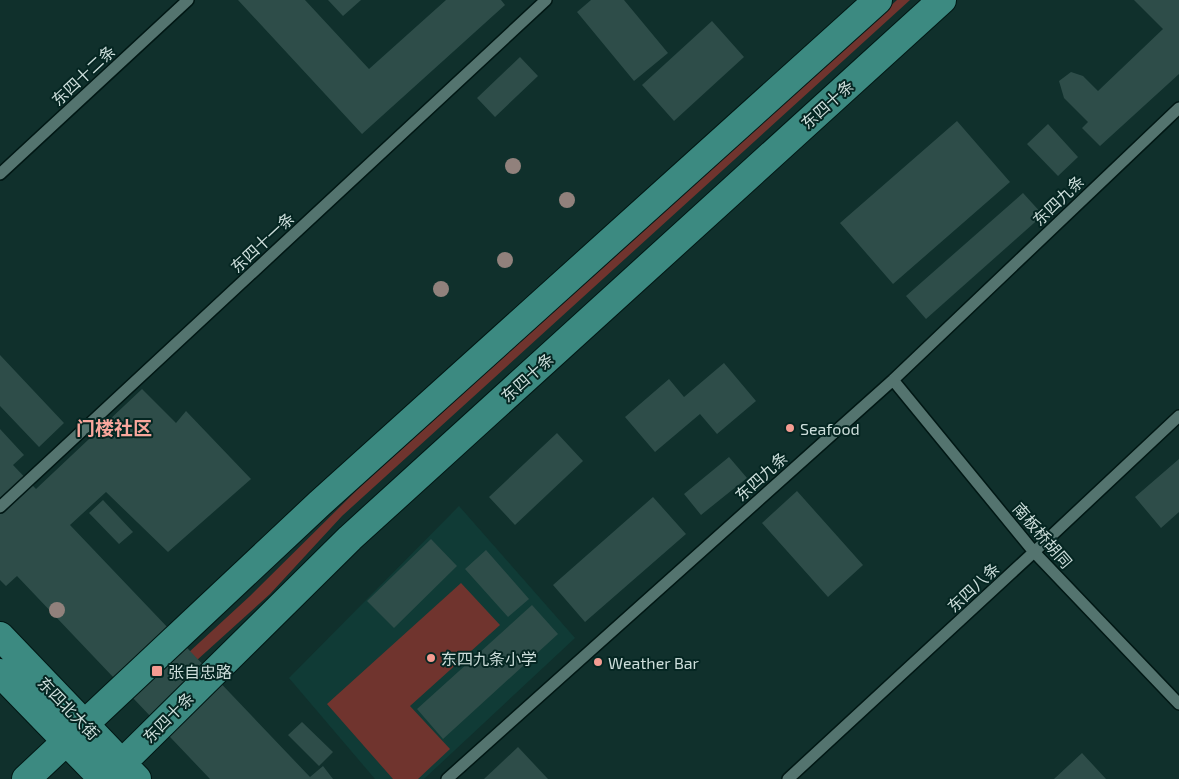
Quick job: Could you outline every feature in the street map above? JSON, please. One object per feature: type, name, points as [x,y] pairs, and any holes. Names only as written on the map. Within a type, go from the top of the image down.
[{"type":"main road","points":[[26,779],[319,504],[878,0]]},
{"type":"main road","name":"东四十条","points":[[117,775],[350,538],[942,0]]},
{"type":"main road","name":"东四北大街","points":[[0,636],[76,733],[117,775]]},
{"type":"main road","name":"东四北大街","points":[[0,673],[76,733]]},
{"type":"lane","name":"东四十二条","points":[[0,174],[188,0]]},
{"type":"lane","name":"东四十一条","points":[[0,508],[546,0]]},
{"type":"lane","name":"东四九条","points":[[447,779],[892,380],[1179,108]]},
{"type":"lane","name":"南板桥胡同","points":[[892,380],[1034,552],[1179,704]]},
{"type":"lane","name":"东四八条","points":[[788,779],[1179,416]]},
{"type":"shaded area","points":[[897,0],[910,0],[342,516],[270,594],[145,707],[138,699],[250,596],[358,489]]},
{"type":"shaded area","name":"东四九条小学","points":[[459,506],[575,638],[424,779],[375,779],[289,678]]},
{"type":"shaded area","points":[[461,583],[500,625],[410,706],[450,749],[418,779],[393,779],[327,704]]},
{"type":"building","points":[[238,0],[305,0],[369,69],[446,0],[501,0],[505,5],[362,134]]},
{"type":"building","points":[[328,0],[361,0],[343,16]]},
{"type":"building","points":[[591,0],[624,0],[668,53],[634,81],[577,12]]},
{"type":"building","points":[[1134,0],[1179,0],[1179,74],[1100,146],[1082,128],[1088,122],[1064,98],[1059,81],[1071,72],[1083,76],[1098,91],[1163,29]]},
{"type":"building","points":[[712,21],[744,57],[674,121],[642,85]]},
{"type":"building","points":[[520,57],[538,76],[495,117],[477,98]]},
{"type":"building","points":[[957,121],[1010,182],[893,284],[840,223]]},
{"type":"building","points":[[1048,124],[1078,157],[1058,176],[1027,144]]},
{"type":"building","points":[[1023,193],[1043,215],[926,319],[906,296]]},
{"type":"building","points":[[0,355],[64,423],[39,447],[0,406]]},
{"type":"building","points":[[724,363],[756,401],[717,434],[700,414],[655,452],[625,417],[669,379],[684,397]]},
{"type":"building","points":[[142,389],[176,423],[186,411],[251,479],[168,552],[106,492],[70,525],[310,777],[323,766],[333,779],[210,779],[17,576],[6,586],[0,580],[0,429],[24,455],[13,465],[36,489]]},
{"type":"building","points":[[557,433],[583,461],[515,525],[489,497]]},
{"type":"building","points":[[729,457],[747,478],[701,515],[684,494]]},
{"type":"building","points":[[1179,459],[1179,512],[1161,528],[1135,497]]},
{"type":"building","points":[[797,491],[863,565],[828,597],[762,523]]},
{"type":"building","points":[[653,497],[686,534],[585,622],[553,585]]},
{"type":"building","points":[[103,500],[133,532],[119,544],[89,513]]},
{"type":"building","points":[[431,539],[457,566],[394,628],[367,601]]},
{"type":"building","points":[[486,550],[529,599],[508,617],[465,569]]},
{"type":"building","points":[[532,605],[558,634],[443,739],[417,709]]},
{"type":"building","points":[[302,722],[333,752],[319,766],[288,735]]},
{"type":"building","points":[[518,747],[548,779],[484,779]]},
{"type":"building","points":[[1082,753],[1106,779],[1054,779]]},
{"type":"place","name":"Seafood","points":[[790,428]]},
{"type":"place","name":"东四九条小学","points":[[431,658]]},
{"type":"place","name":"Weather Bar","points":[[598,662]]},
{"type":"place","name":"张自忠路","points":[[157,671]]},
{"type":"district","name":"门楼社区","points":[[114,427]]}]
